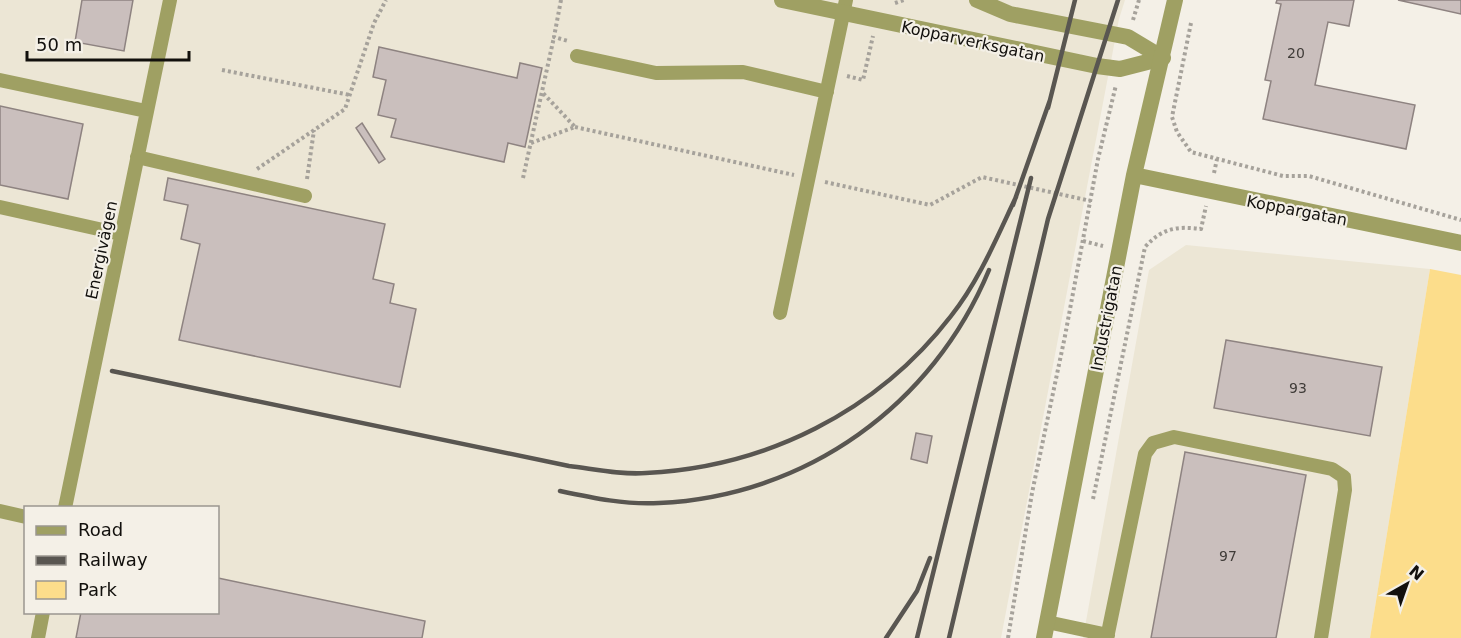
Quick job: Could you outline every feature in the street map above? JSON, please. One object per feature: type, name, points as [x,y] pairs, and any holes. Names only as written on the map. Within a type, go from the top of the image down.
[{"type":"street","name":"Kopparverksgatan","points":[[782,0],[845,7],[877,20],[1120,69],[1163,57]]},
{"type":"street","name":"Industrigatan","points":[[1046,630],[1134,176],[1163,57],[1174,0]]},
{"type":"street","points":[[976,1],[1010,14],[1128,37],[1163,57]]},
{"type":"street","name":"Koppargatan","points":[[1134,176],[1461,243]]},
{"type":"lane","name":"Energivägen","points":[[65,506],[170,0]]},
{"type":"lane","points":[[780,313],[845,7]]},
{"type":"lane","points":[[576,49],[656,73],[742,72],[827,92]]},
{"type":"lane","points":[[0,80],[146,111]]},
{"type":"lane","points":[[137,157],[246,180],[305,196]]},
{"type":"lane","points":[[0,207],[121,234]]},
{"type":"lane","points":[[1046,630],[1107,637],[1144,454],[1152,443],[1174,437],[1332,469],[1344,477],[1345,490],[1321,638]]},
{"type":"lane","points":[[0,511],[24,517]]},
{"type":"lane","points":[[38,638],[43,614]]},
{"type":"path","points":[[246,180],[261,165],[345,110],[374,23],[386,0]]},
{"type":"path","points":[[523,178],[561,0]]},
{"type":"path","points":[[831,72],[863,80],[877,20],[883,7],[904,0]]},
{"type":"path","points":[[1128,37],[1140,0]]},
{"type":"path","points":[[1192,21],[1172,117],[1177,132],[1191,152],[1283,176],[1309,176],[1461,220]]},
{"type":"path","points":[[554,38],[576,49]]},
{"type":"path","points":[[1008,638],[1032,494],[1120,69]]},
{"type":"path","points":[[222,70],[350,95]]},
{"type":"path","points":[[542,92],[575,127]]},
{"type":"path","points":[[530,143],[575,127],[930,205],[982,177],[1091,201]]},
{"type":"path","points":[[305,196],[314,129]]},
{"type":"path","points":[[1090,511],[1145,246],[1156,235],[1169,228],[1201,229],[1217,159]]},
{"type":"shaded area","points":[[0,0],[1125,0],[1119,19],[1001,638],[0,638]]},
{"type":"shaded area","points":[[1186,245],[1430,269],[1370,638],[1083,638],[1149,270]]},
{"type":"green space","points":[[1430,269],[1461,275],[1461,638],[1370,638]]},
{"type":"building","points":[[82,0],[133,0],[124,51],[75,42]]},
{"type":"building","points":[[1277,0],[1354,0],[1349,26],[1328,22],[1315,85],[1415,105],[1406,149],[1263,119],[1271,81],[1265,80],[1281,4],[1276,3]]},
{"type":"building","points":[[1398,0],[1461,0],[1461,14]]},
{"type":"building","points":[[379,47],[517,78],[520,63],[542,68],[525,147],[508,143],[504,162],[391,137],[396,119],[378,115],[386,80],[373,77]]},
{"type":"building","points":[[0,106],[83,124],[68,199],[0,185]]},
{"type":"building","points":[[362,123],[385,159],[379,163],[356,128]]},
{"type":"building","points":[[168,178],[385,224],[373,279],[394,284],[390,303],[416,309],[400,387],[179,340],[200,244],[181,239],[188,205],[164,200]]},
{"type":"building","points":[[1226,340],[1382,367],[1370,436],[1214,408]]},
{"type":"building","points":[[916,433],[932,436],[927,463],[911,459]]},
{"type":"building","points":[[1185,452],[1306,475],[1276,638],[1151,638]]},
{"type":"building","points":[[219,578],[425,621],[422,638],[76,638],[81,614],[219,614]]},
{"type":"railway","points":[[1048,108],[1075,0]]},
{"type":"railway","points":[[949,638],[1048,219],[1118,0]]},
{"type":"railway","points":[[1013,205],[1050,100]]},
{"type":"railway","points":[[917,638],[1031,178]]},
{"type":"railway","points":[[112,371],[569,466],[637,473],[691,468],[734,459],[776,446],[816,428],[854,406],[889,380],[922,350],[961,302],[987,258],[1016,197]]},
{"type":"railway","points":[[560,491],[622,502],[647,503],[713,497],[765,483],[814,462],[858,434],[899,401],[935,362],[965,318],[989,270]]},
{"type":"railway","points":[[886,638],[917,591],[930,558]]}]
